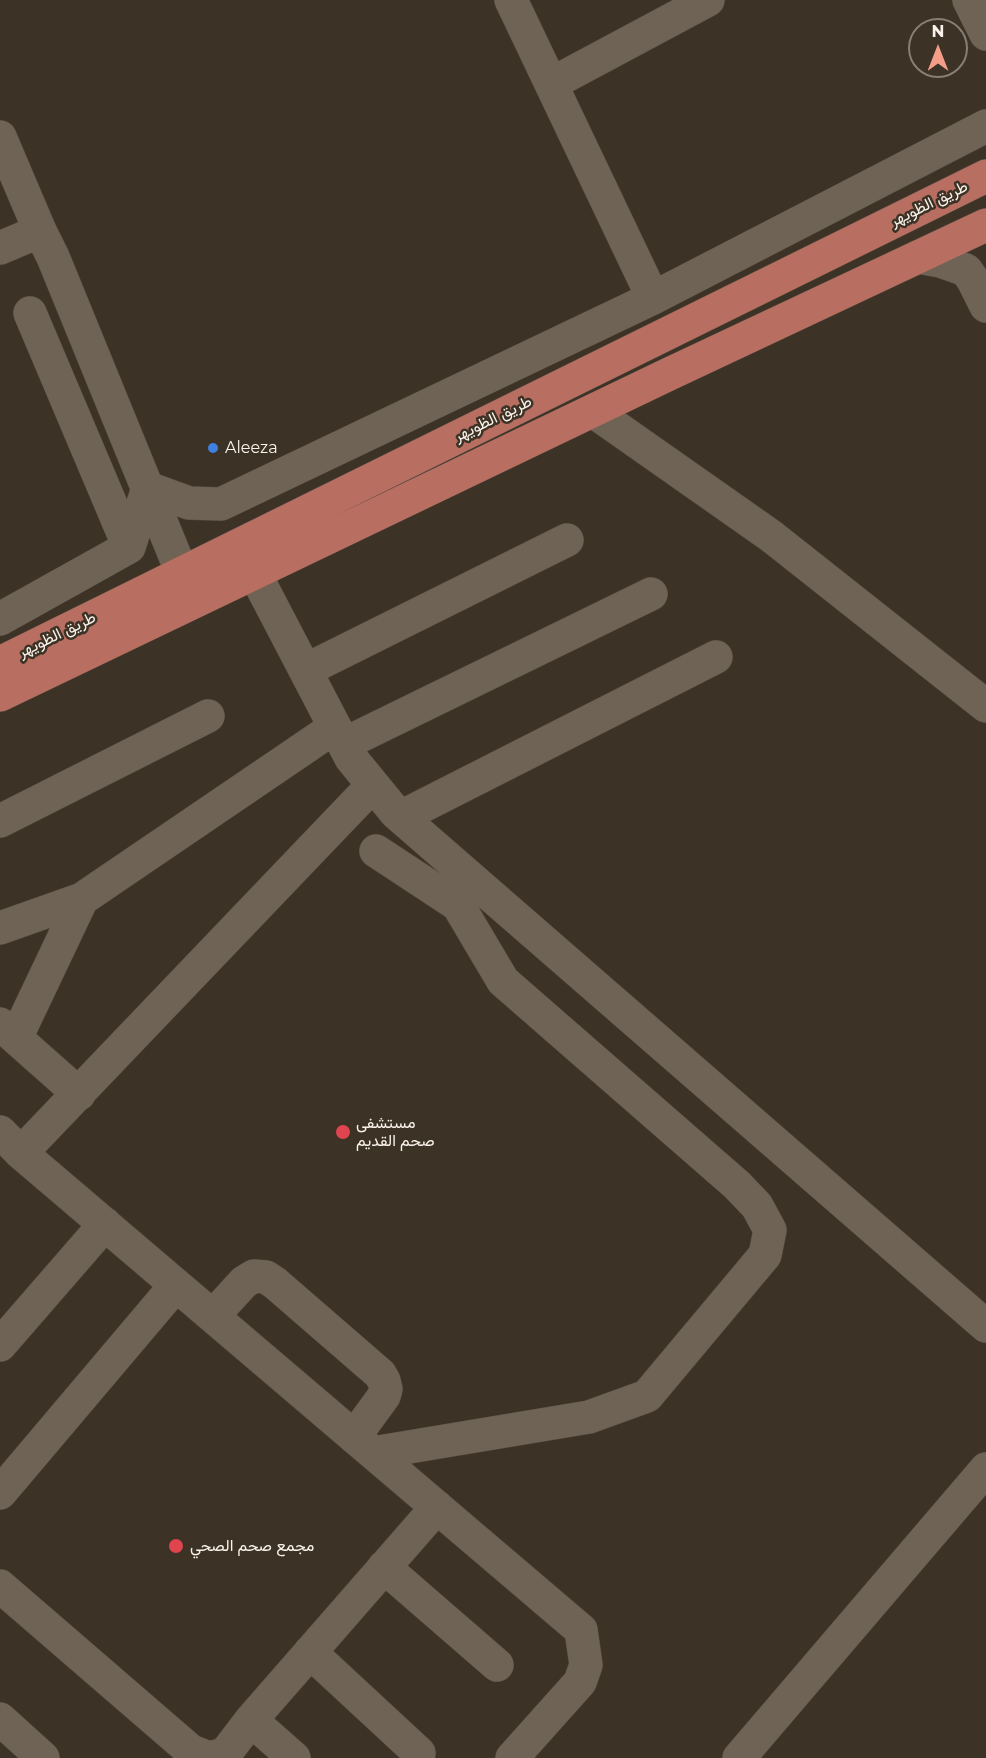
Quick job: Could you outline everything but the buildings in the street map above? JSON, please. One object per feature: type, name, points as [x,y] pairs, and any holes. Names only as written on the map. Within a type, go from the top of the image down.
[{"type":"main road","name":"طريق الظويهر","points":[[2,659],[182,573],[986,176]]},
{"type":"main road","name":"طريق الظويهر","points":[[0,695],[985,225]]},
{"type":"street","points":[[511,0],[653,298]]},
{"type":"street","points":[[551,84],[708,0]]},
{"type":"street","points":[[969,0],[986,34]]},
{"type":"street","points":[[148,488],[189,502],[221,504],[653,298],[986,126]]},
{"type":"street","points":[[0,137],[53,257],[182,573]]},
{"type":"street","points":[[980,293],[973,260],[977,241],[985,225]]},
{"type":"street","points":[[0,248],[40,231]]},
{"type":"street","points":[[918,257],[955,265],[966,270],[980,293]]},
{"type":"street","points":[[30,313],[129,547]]},
{"type":"street","points":[[593,411],[771,536],[986,706]]},
{"type":"street","points":[[329,500],[346,446]]},
{"type":"street","points":[[0,619],[129,547],[148,488]]},
{"type":"street","points":[[306,670],[567,540]]},
{"type":"street","points":[[255,574],[351,758],[400,817],[986,1326]]},
{"type":"street","points":[[0,928],[82,899],[340,736],[651,594]]},
{"type":"street","points":[[400,817],[716,657]]},
{"type":"street","points":[[0,821],[208,716]]},
{"type":"street","points":[[373,785],[79,1094],[11,1142],[581,1630],[586,1665],[580,1682],[512,1758]]},
{"type":"street","points":[[364,1445],[589,1417],[647,1396],[765,1255],[770,1230],[757,1206],[737,1185],[503,981],[458,905],[376,851]]},
{"type":"street","points":[[79,1094],[8,1031],[82,899]]},
{"type":"street","points":[[0,1345],[105,1224]]},
{"type":"street","points":[[213,1316],[244,1282],[254,1276],[266,1276],[275,1283],[380,1374],[384,1381],[386,1389],[384,1396],[364,1445]]},
{"type":"street","points":[[0,1493],[176,1285]]},
{"type":"street","points":[[739,1758],[986,1469]]},
{"type":"street","points":[[0,1586],[191,1751],[209,1758],[225,1754],[251,1719],[437,1507]]},
{"type":"street","points":[[384,1567],[497,1665]]},
{"type":"street","points":[[310,1652],[419,1753]]},
{"type":"street","points":[[0,1719],[42,1758]]},
{"type":"street","points":[[251,1719],[294,1758]]},
{"type":"place","name":"Aleeza","points":[[213,448]]},
{"type":"place","name":"مستشفى صحم القديم","points":[[343,1132]]},
{"type":"place","name":"مجمع صحم الصحي","points":[[176,1546]]}]
